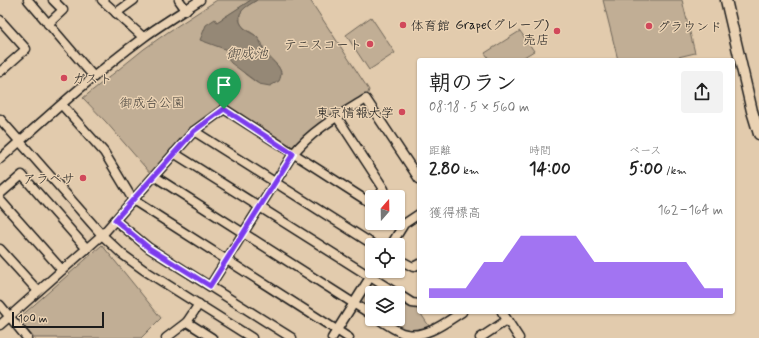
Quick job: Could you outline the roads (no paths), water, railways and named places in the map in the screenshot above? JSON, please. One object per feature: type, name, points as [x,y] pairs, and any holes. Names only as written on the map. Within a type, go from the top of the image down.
[{"type":"main road","points":[[726,0],[752,111],[759,134]]},
{"type":"street","points":[[28,0],[94,77]]},
{"type":"street","points":[[48,24],[63,10],[53,0]]},
{"type":"street","points":[[102,0],[143,38]]},
{"type":"street","points":[[116,13],[134,0]]},
{"type":"street","points":[[179,0],[186,10]]},
{"type":"street","points":[[0,159],[94,77],[143,38],[200,0]]},
{"type":"street","points":[[0,20],[26,49],[0,72]]},
{"type":"street","points":[[210,286],[275,182],[303,141],[366,98],[417,175]]},
{"type":"street","points":[[62,105],[104,152],[133,200],[349,338]]},
{"type":"street","points":[[0,326],[102,235],[194,131],[224,109],[365,200]]},
{"type":"street","points":[[337,117],[383,190]]},
{"type":"street","points":[[0,119],[102,235],[122,254],[144,270],[252,338]]},
{"type":"street","points":[[194,131],[365,239]]},
{"type":"street","points":[[174,153],[259,208],[365,269]]},
{"type":"street","points":[[0,194],[22,175],[87,249]]},
{"type":"street","points":[[154,176],[365,311]]},
{"type":"street","points":[[0,200],[62,270]]},
{"type":"street","points":[[405,220],[417,215]]},
{"type":"street","points":[[115,220],[149,248],[292,338]]},
{"type":"street","points":[[0,249],[38,291]]},
{"type":"street","points":[[405,263],[413,267],[417,265]]},
{"type":"street","points":[[332,338],[370,278]]},
{"type":"street","points":[[378,278],[387,286]]},
{"type":"street","points":[[405,299],[412,303],[417,304]]},
{"type":"street","points":[[166,338],[187,322],[198,304]]},
{"type":"street","points":[[0,305],[27,338]]},
{"type":"street","points":[[391,326],[405,334],[414,336],[433,330],[459,314]]},
{"type":"street","points":[[503,314],[519,338]]},
{"type":"street","points":[[480,338],[507,320]]},
{"type":"street","points":[[187,322],[208,337]]},
{"type":"water","name":"御成池","points":[[251,0],[257,0],[242,11],[239,19],[240,23],[245,29],[258,39],[265,53],[281,72],[279,81],[270,86],[259,84],[231,63],[228,59],[230,51],[200,40],[206,25],[215,19],[217,22]]},
{"type":"place","name":"体育館","points":[[403,25]]},
{"type":"place","name":"グラウンド","points":[[649,26]]},
{"type":"place","name":"Grape(グレープ) 売店","points":[[557,31]]},
{"type":"place","name":"テニスコート","points":[[370,44]]},
{"type":"place","name":"ガスト","points":[[64,78]]},
{"type":"place","name":"東京情報大学","points":[[402,112]]},
{"type":"place","name":"アラペサ","points":[[83,178]]},
{"type":"park label","name":"御成台公園","points":[[152,102]]}]
